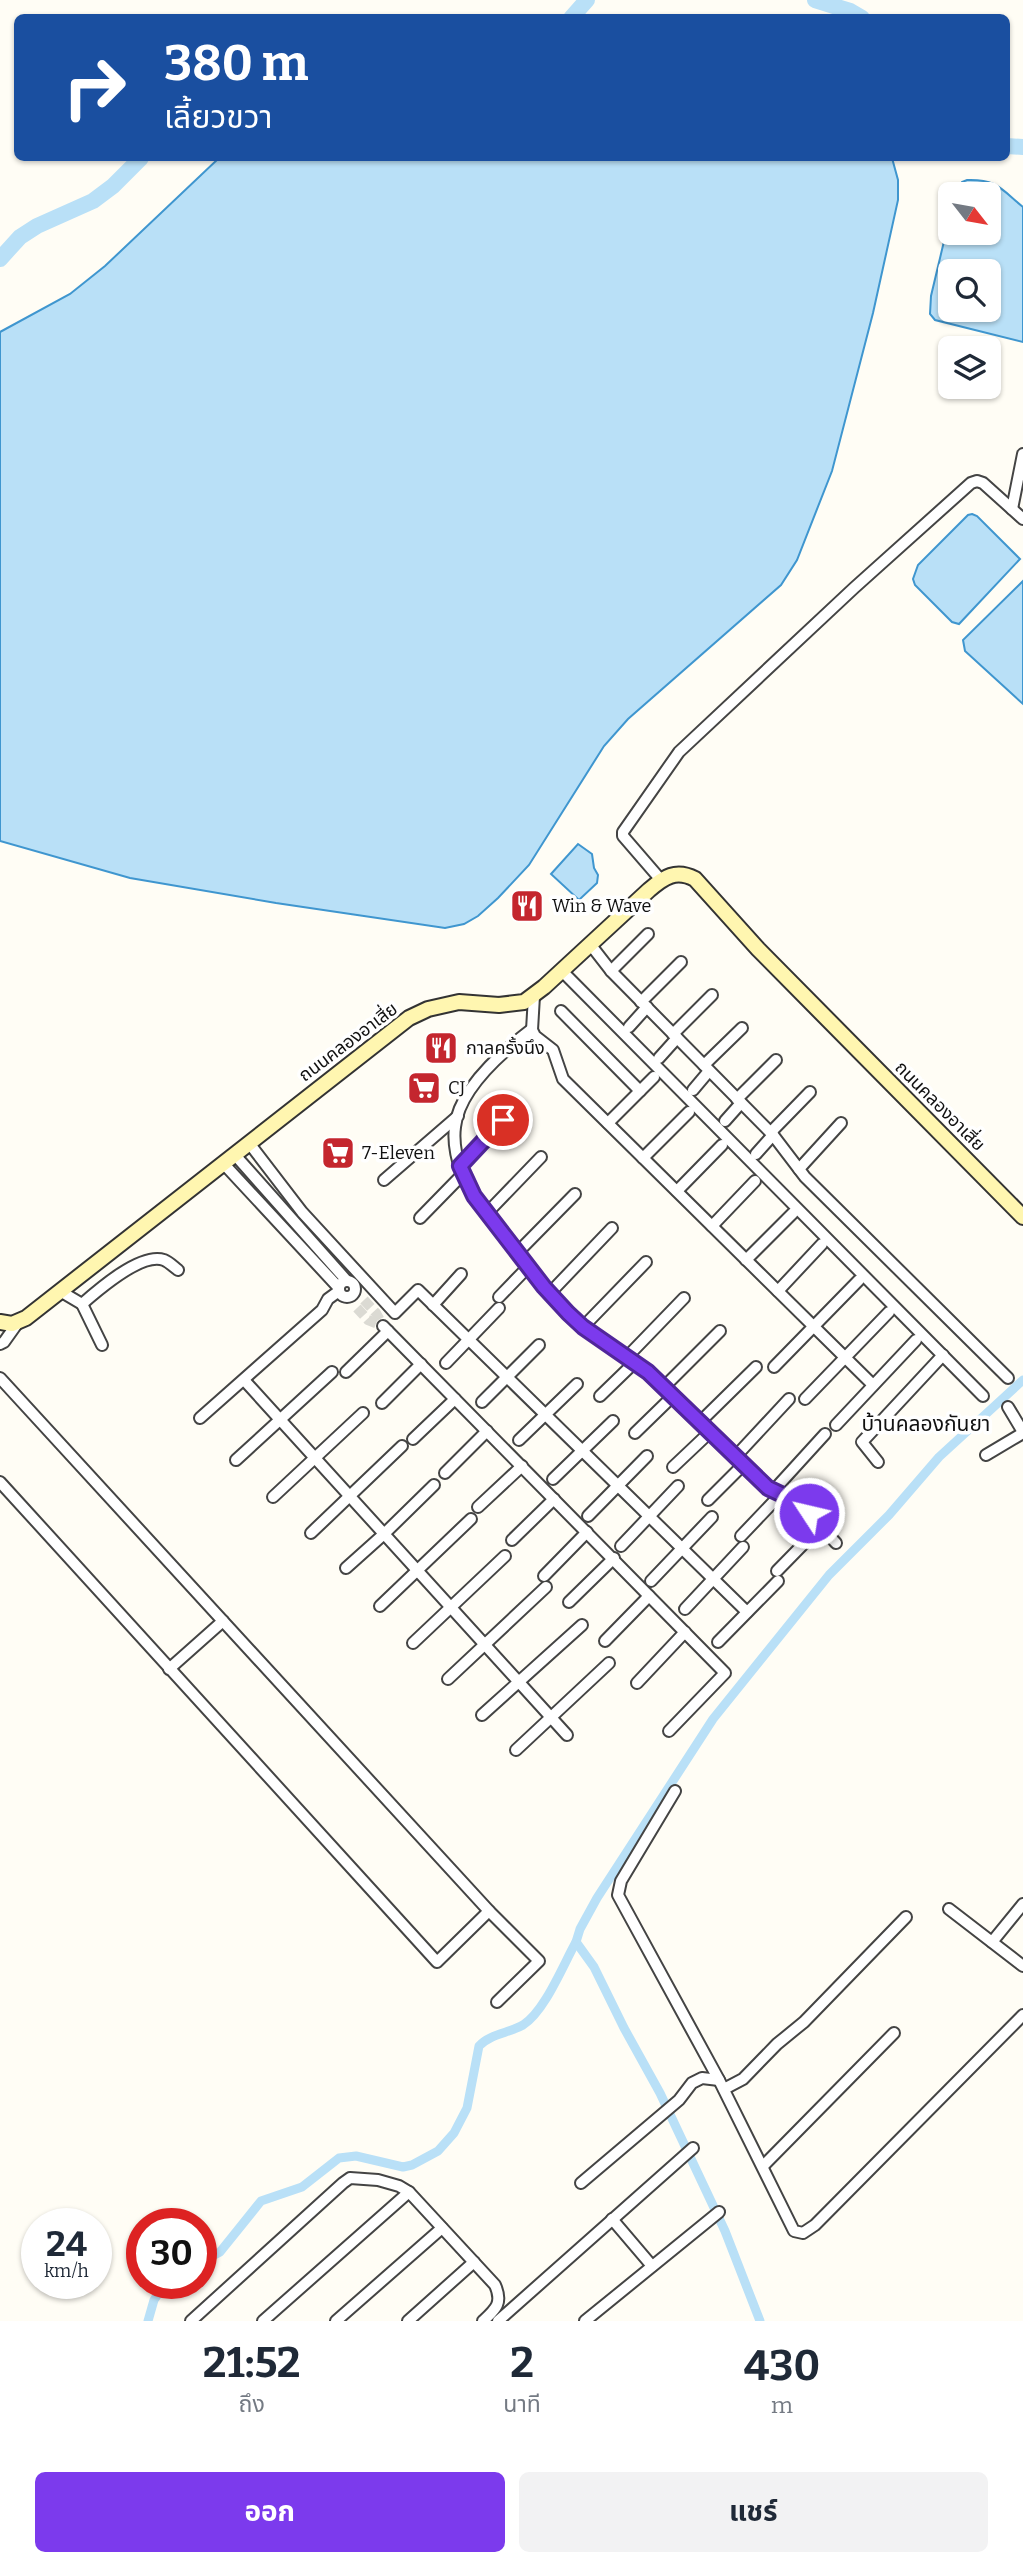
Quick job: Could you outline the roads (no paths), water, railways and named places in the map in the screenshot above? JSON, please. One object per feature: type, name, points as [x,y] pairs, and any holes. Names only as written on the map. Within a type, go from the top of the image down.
[{"type":"street","points":[[1012,509],[1023,454]]},
{"type":"street","points":[[661,880],[623,836],[623,832],[678,752],[854,588],[971,484],[977,481],[984,483],[1023,519]]},
{"type":"street","name":"ถนนคลองอาเสี่ย","points":[[1,1324],[26,1318],[248,1143],[419,1013],[459,1002],[514,1004],[534,996],[661,880],[681,873],[695,879],[758,949],[1023,1217]]},
{"type":"street","points":[[611,971],[648,934]]},
{"type":"street","points":[[590,944],[611,971],[772,1134],[799,1169],[1007,1378]]},
{"type":"street","points":[[629,1027],[644,1004],[681,962]]},
{"type":"street","points":[[562,971],[983,1396]]},
{"type":"street","points":[[659,1058],[712,995]]},
{"type":"street","points":[[534,996],[532,1029],[535,1036],[553,1050],[563,1079],[873,1385]]},
{"type":"street","points":[[561,1011],[640,1091]]},
{"type":"street","points":[[693,1090],[707,1068],[741,1028]]},
{"type":"street","points":[[532,1029],[487,1070],[472,1088],[458,1116],[455,1141],[461,1171],[487,1213],[517,1253],[583,1327],[664,1387],[740,1460],[778,1492],[809,1513],[836,1543]]},
{"type":"street","points":[[725,1121],[776,1060]]},
{"type":"street","points":[[608,1123],[654,1077]]},
{"type":"street","points":[[756,1154],[810,1092]]},
{"type":"street","points":[[643,1158],[689,1112]]},
{"type":"street","points":[[384,1180],[458,1116]]},
{"type":"street","points":[[420,1218],[503,1120]]},
{"type":"street","points":[[799,1169],[841,1124]]},
{"type":"street","points":[[248,1143],[302,1212],[395,1312],[418,1290],[747,1612]]},
{"type":"street","points":[[677,1191],[722,1145]]},
{"type":"street","points":[[235,1155],[346,1291]]},
{"type":"street","points":[[487,1213],[541,1157]]},
{"type":"street","points":[[223,1163],[360,1304]]},
{"type":"street","points":[[712,1226],[755,1181]]},
{"type":"street","points":[[517,1253],[575,1194]]},
{"type":"street","points":[[746,1260],[793,1213]]},
{"type":"street","points":[[550,1293],[612,1228]]},
{"type":"street","points":[[778,1291],[822,1244]]},
{"type":"street","points":[[82,1304],[127,1270],[149,1260],[164,1260],[178,1270]]},
{"type":"street","points":[[583,1327],[646,1262]]},
{"type":"street","points":[[446,1363],[469,1340],[528,1267]]},
{"type":"street","points":[[433,1305],[461,1274]]},
{"type":"street","points":[[774,1367],[859,1280]]},
{"type":"street","points":[[60,1291],[82,1304],[102,1345]]},
{"type":"street","points":[[200,1418],[321,1310],[333,1307],[346,1291]]},
{"type":"street","points":[[600,1396],[684,1298]]},
{"type":"street","points":[[805,1399],[889,1312]]},
{"type":"street","points":[[0,1344],[19,1321]]},
{"type":"street","points":[[346,1372],[385,1329],[725,1673],[669,1731]]},
{"type":"street","points":[[664,1387],[720,1331]]},
{"type":"street","points":[[836,1425],[916,1340]]},
{"type":"street","points":[[482,1402],[539,1345]]},
{"type":"street","points":[[878,1462],[862,1442],[943,1355]]},
{"type":"street","points":[[382,1402],[421,1364]]},
{"type":"street","points":[[700,1422],[755,1367]]},
{"type":"street","points":[[236,1460],[332,1372]]},
{"type":"street","points":[[0,1378],[489,1911],[538,1961],[497,2003]]},
{"type":"street","points":[[244,1380],[567,1735]]},
{"type":"street","points":[[519,1440],[577,1384]]},
{"type":"street","points":[[635,1433],[673,1396]]},
{"type":"street","points":[[413,1439],[454,1399]]},
{"type":"street","points":[[708,1500],[789,1399]]},
{"type":"street","points":[[986,1455],[1023,1432],[1008,1407]]},
{"type":"street","points":[[273,1497],[363,1413]]},
{"type":"street","points":[[553,1479],[613,1421]]},
{"type":"street","points":[[445,1473],[488,1431]]},
{"type":"street","points":[[673,1467],[710,1432]]},
{"type":"street","points":[[685,1609],[713,1580],[825,1434]]},
{"type":"street","points":[[311,1532],[402,1446]]},
{"type":"street","points":[[588,1516],[647,1456]]},
{"type":"street","points":[[478,1507],[522,1466]]},
{"type":"street","points":[[0,1482],[437,1962],[489,1911]]},
{"type":"street","points":[[346,1568],[434,1485]]},
{"type":"street","points":[[621,1546],[678,1486]]},
{"type":"street","points":[[512,1540],[554,1499]]},
{"type":"street","points":[[651,1581],[712,1517]]},
{"type":"street","points":[[380,1606],[471,1519]]},
{"type":"street","points":[[718,1642],[821,1527]]},
{"type":"street","points":[[448,1679],[485,1645],[587,1532]]},
{"type":"street","points":[[413,1643],[505,1556]]},
{"type":"street","points":[[569,1602],[614,1558]]},
{"type":"street","points":[[605,1641],[649,1596]]},
{"type":"street","points":[[169,1669],[223,1621]]},
{"type":"street","points":[[482,1715],[582,1625]]},
{"type":"street","points":[[637,1683],[685,1632]]},
{"type":"street","points":[[516,1750],[609,1662]]},
{"type":"street","points":[[676,1791],[621,1881],[618,1895],[722,2084],[791,2228],[797,2233],[807,2231],[1023,2015]]},
{"type":"street","points":[[992,1942],[1023,1904]]},
{"type":"street","points":[[949,1909],[1023,1966]]},
{"type":"street","points":[[581,2183],[679,2100],[692,2083],[702,2078],[722,2084],[743,2079],[777,2044],[804,2022],[906,1917]]},
{"type":"street","points":[[763,2166],[894,2034]]},
{"type":"street","points":[[503,2320],[693,2148]]},
{"type":"street","points":[[191,2321],[350,2178],[378,2180],[409,2192],[495,2285],[500,2300],[497,2308],[483,2321]]},
{"type":"street","points":[[263,2321],[409,2192]]},
{"type":"street","points":[[585,2321],[719,2213]]},
{"type":"street","points":[[612,2219],[652,2266]]},
{"type":"street","points":[[336,2321],[442,2228]]},
{"type":"street","points":[[408,2321],[474,2262]]},
{"type":"water","points":[[216,161],[893,161],[898,180],[898,200],[873,313],[832,471],[797,560],[781,585],[628,719],[604,746],[529,865],[498,898],[478,916],[464,924],[445,928],[130,878],[0,841],[0,332],[70,294],[105,266]]},
{"type":"water","points":[[967,180],[988,182],[962,182]]},
{"type":"water","points":[[1001,188],[1023,207],[1023,342],[943,322],[1001,322],[1001,259],[940,259],[943,245],[1001,245]]},
{"type":"water","points":[[938,267],[938,321],[930,314]]},
{"type":"water","points":[[972,514],[1020,559],[959,624],[952,622],[915,585],[913,579],[918,565]]},
{"type":"water","points":[[1023,581],[1023,704],[965,651],[963,640]]},
{"type":"water","points":[[578,844],[592,854],[598,875],[597,883],[579,900],[551,874]]},
{"type":"waterway","points":[[575,14],[587,0]]},
{"type":"waterway","points":[[815,0],[855,14]]},
{"type":"waterway","points":[[1010,146],[1023,147]]},
{"type":"waterway","points":[[0,259],[20,237],[37,226],[93,201],[138,161]]},
{"type":"waterway","points":[[217,2254],[261,2201],[302,2187],[339,2158],[356,2156],[403,2167],[438,2151],[454,2133],[467,2108],[479,2046],[523,2025],[539,2009],[597,1898],[713,1719],[829,1575],[889,1515],[939,1457],[1023,1380]]},
{"type":"waterway","points":[[576,1942],[594,1967],[660,2093],[725,2231],[760,2321]]},
{"type":"waterway","points":[[148,2321],[155,2299]]},
{"type":"tunnel","points":[[364,1300],[383,1326]]},
{"type":"tunnel","points":[[357,1308],[368,1320],[383,1326]]},
{"type":"place","name":"Win & Wave","points":[[527,906]]},
{"type":"place","name":"กาลครั้งนึง","points":[[441,1048]]},
{"type":"place","name":"CJ","points":[[424,1088]]},
{"type":"place","name":"7-Eleven","points":[[338,1153]]},
{"type":"district","name":"บ้านคลองกันยา","points":[[926,1424]]}]
